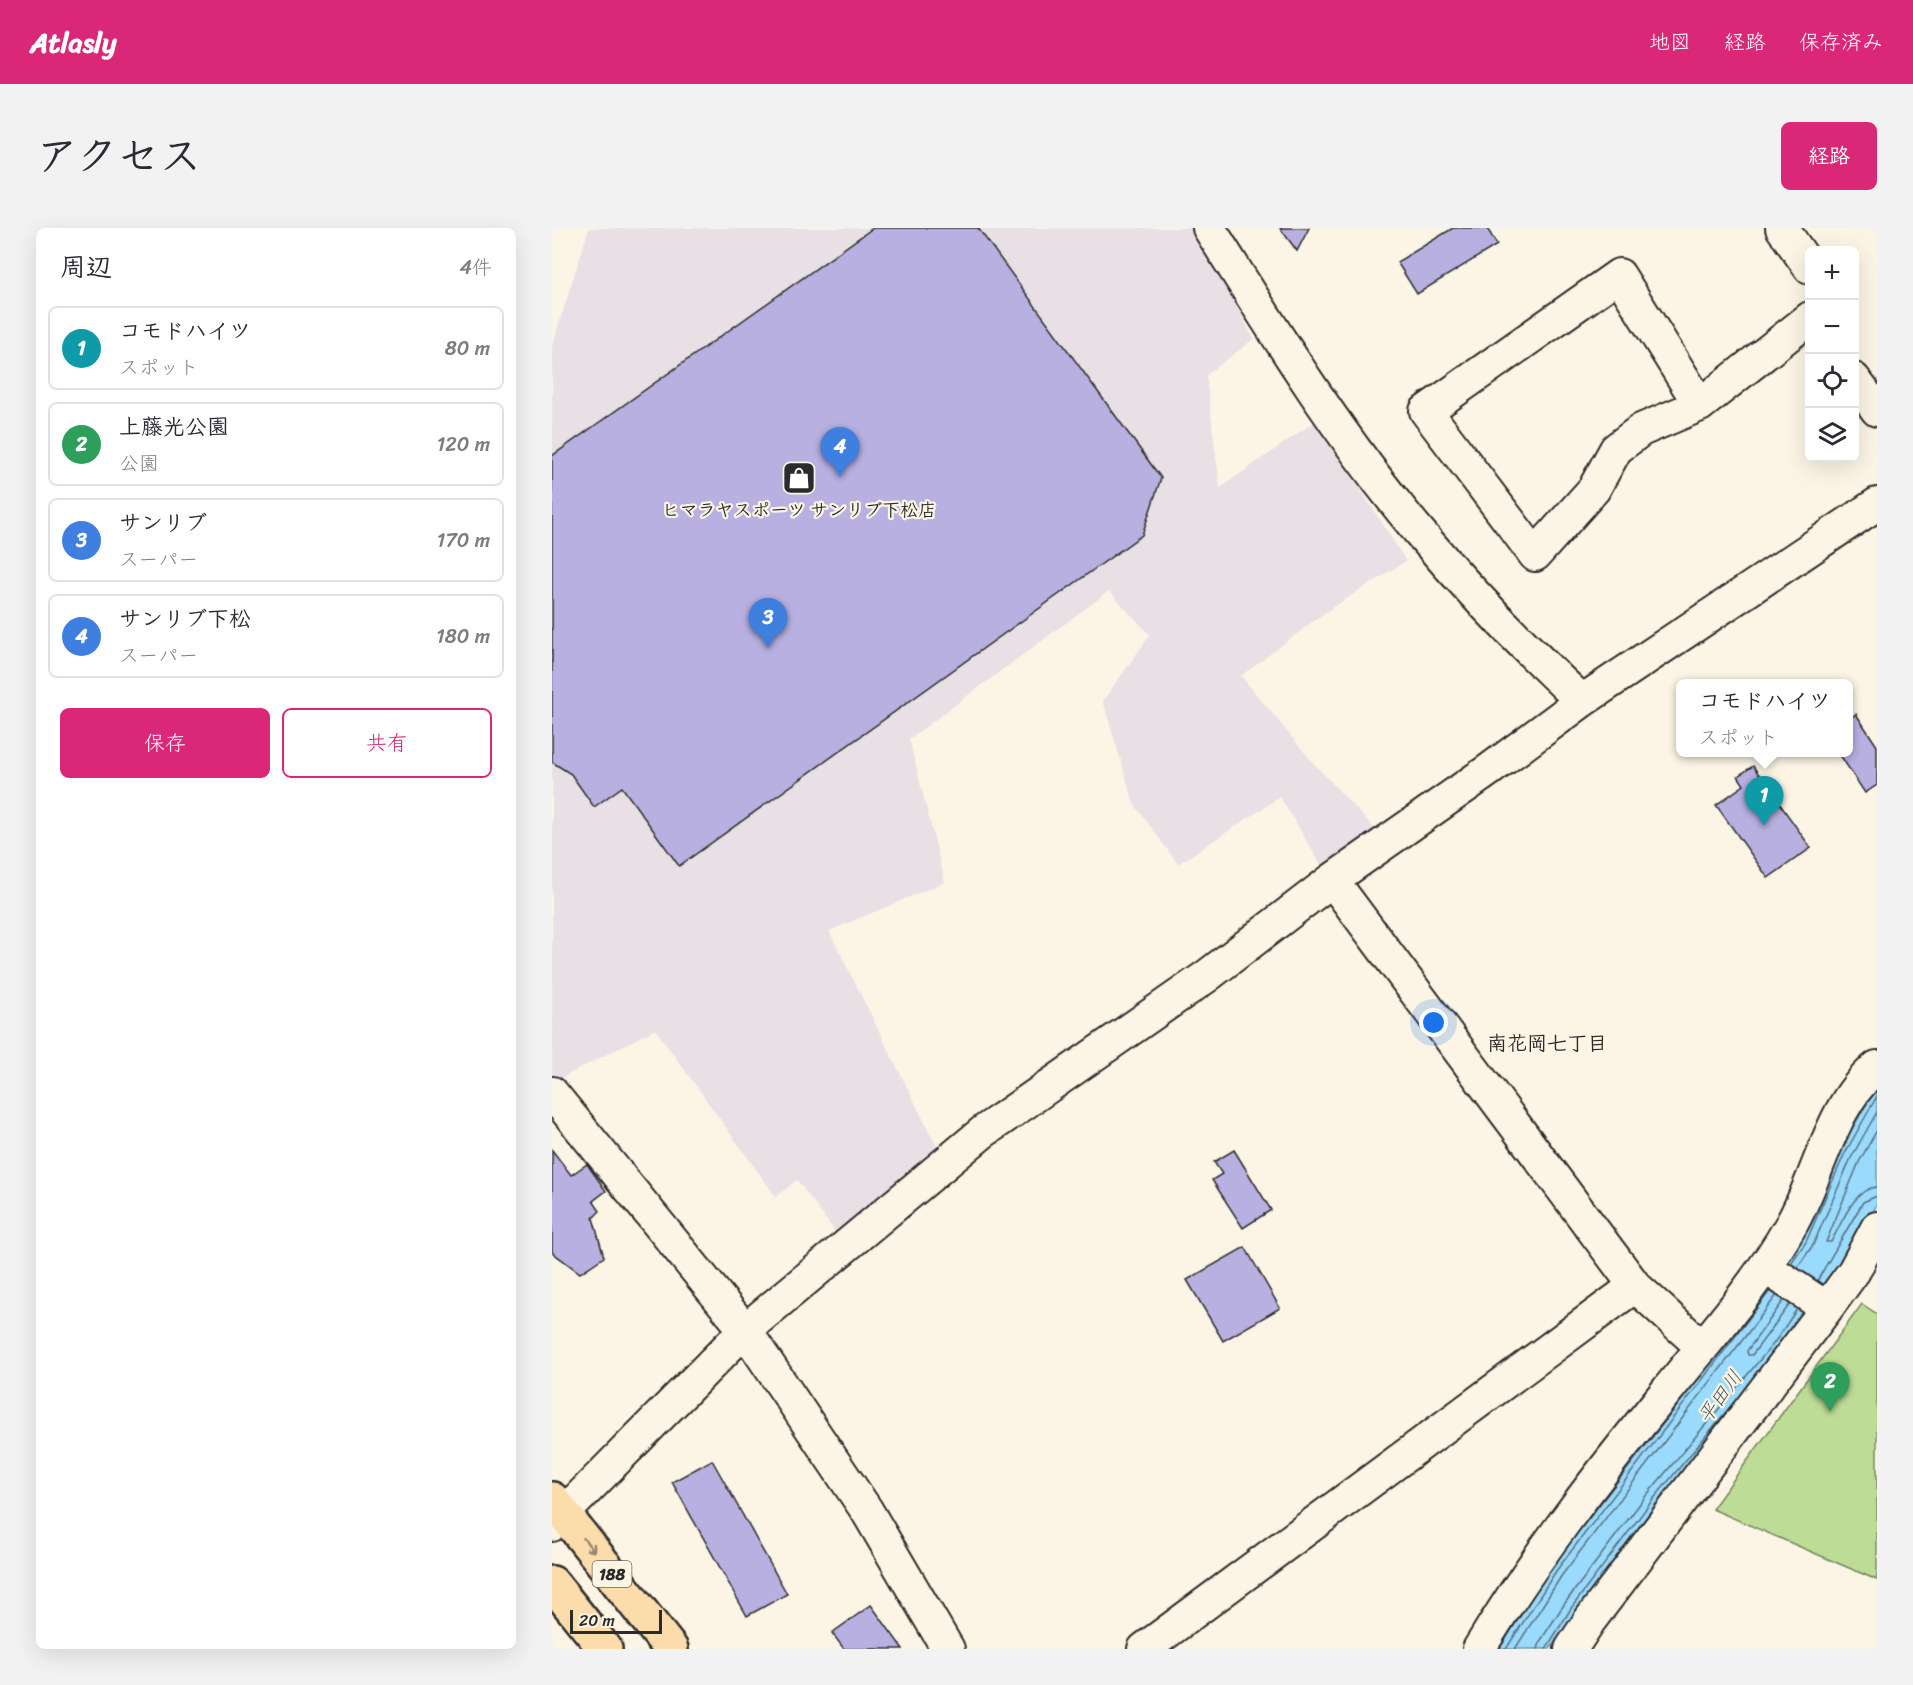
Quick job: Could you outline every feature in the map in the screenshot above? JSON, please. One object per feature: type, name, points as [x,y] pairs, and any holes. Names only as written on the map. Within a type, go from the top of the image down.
[{"type":"highway","name":"188","points":[[556,1513],[671,1649]]},
{"type":"highway","points":[[552,1583],[605,1649]]},
{"type":"street","points":[[1209,228],[1260,309],[1353,446],[1420,533],[1514,637],[1582,701]]},
{"type":"street","points":[[1782,228],[1805,262]]},
{"type":"street","points":[[1700,405],[1619,275],[1426,411],[1535,555],[1594,489],[1616,449],[1641,429],[1700,405],[1805,321]]},
{"type":"street","points":[[1859,386],[1877,410]]},
{"type":"street","points":[[556,1513],[745,1330],[983,1132],[1207,976],[1332,880],[1489,770],[1582,701],[1877,504]]},
{"type":"street","points":[[1332,880],[1635,1286],[1702,1347]]},
{"type":"street","points":[[1479,1649],[1549,1543],[1702,1347],[1768,1270],[1792,1224],[1847,1100],[1877,1067]]},
{"type":"street","points":[[552,1093],[745,1330],[867,1511],[948,1649]]},
{"type":"street","points":[[1571,1649],[1590,1620],[1823,1306],[1854,1271],[1877,1228]]},
{"type":"street","points":[[1768,1270],[1823,1306]]},
{"type":"street","points":[[1144,1649],[1635,1286]]},
{"type":"shaded area","points":[[589,228],[1190,228],[1218,270],[1254,339],[1206,375],[1220,488],[1317,420],[1406,561],[1327,611],[1241,676],[1316,766],[1386,841],[1329,878],[1280,797],[1178,864],[1134,804],[1103,701],[1150,635],[1109,591],[909,739],[945,882],[829,931],[942,1157],[838,1236],[797,1180],[776,1197],[655,1029],[552,1083],[552,346]]},
{"type":"green space","points":[[1862,1304],[1877,1314],[1877,1580],[1712,1509]]},
{"type":"water","name":"平田川","points":[[1877,1086],[1877,1203],[1870,1221],[1784,1351],[1655,1505],[1550,1649],[1499,1649],[1551,1567],[1719,1352],[1801,1239],[1839,1152]]},
{"type":"building","points":[[873,228],[978,228],[1161,478],[1142,535],[679,866],[622,787],[594,807],[571,774],[552,762],[552,456]]},
{"type":"building","points":[[1280,228],[1309,228],[1297,251]]},
{"type":"building","points":[[1453,228],[1487,228],[1497,245],[1417,294],[1397,262]]},
{"type":"building","points":[[1856,714],[1877,746],[1877,785],[1865,793],[1841,757],[1853,757],[1853,716]]},
{"type":"building","points":[[1753,766],[1811,848],[1768,878],[1716,805],[1744,785],[1738,776]]},
{"type":"building","points":[[552,1150],[571,1175],[587,1164],[606,1191],[593,1201],[600,1211],[593,1218],[604,1257],[580,1273],[552,1252]]},
{"type":"building","points":[[1234,1150],[1271,1210],[1243,1228],[1212,1180],[1222,1174],[1214,1162]]},
{"type":"building","points":[[1245,1247],[1280,1308],[1223,1341],[1187,1280]]},
{"type":"building","points":[[712,1460],[787,1594],[747,1616],[672,1482]]},
{"type":"building","points":[[871,1605],[903,1649],[844,1649],[832,1633]]},
{"type":"place","name":"サンリブ下松","points":[[840,477]]},
{"type":"place","name":"ヒマラヤスポーツ サンリブ下松店","points":[[799,478]]},
{"type":"place","name":"サンリブ","points":[[768,648]]},
{"type":"place","name":"コモドハイツ","points":[[1764,826]]},
{"type":"place","name":"上藤光公園","points":[[1830,1412]]},
{"type":"district","name":"南花岡七丁目","points":[[1547,1043]]}]
